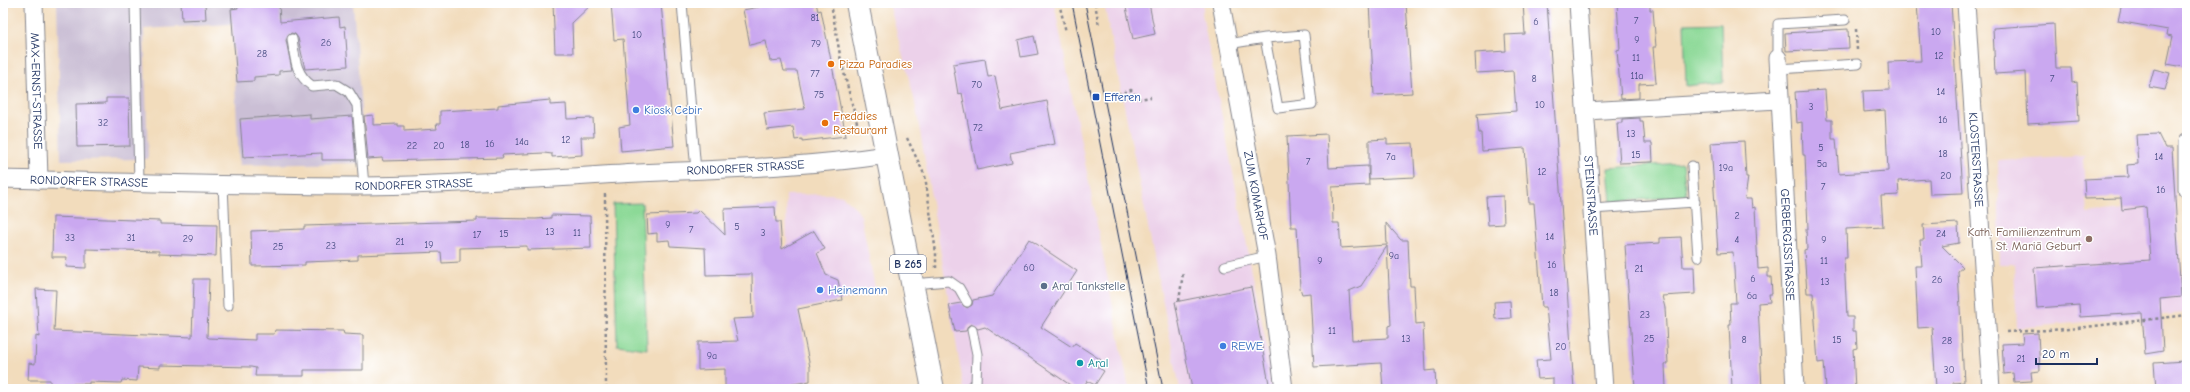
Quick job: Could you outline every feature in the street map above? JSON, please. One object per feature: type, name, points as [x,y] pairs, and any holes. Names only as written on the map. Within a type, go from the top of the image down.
[{"type":"main road","name":"B 265","points":[[857,3],[877,157],[912,284],[933,389]]},
{"type":"street","name":"MAX-ERNST-STRASSE","points":[[34,3],[38,180]]},
{"type":"street","name":"ZUM KOMARHOF","points":[[1221,3],[1267,256],[1284,389]]},
{"type":"street","name":"STEINSTRASSE","points":[[1578,3],[1604,389]]},
{"type":"street","name":"KLOSTERSTRASSE","points":[[1966,3],[1991,389]]},
{"type":"street","name":"GERBERGISSTRASSE","points":[[1778,63],[1778,100],[1795,389]]},
{"type":"street","points":[[1586,111],[1778,100]]},
{"type":"street","points":[[2187,142],[2187,190]]},
{"type":"street","name":"RONDORFER STRASSE","points":[[3,179],[364,186],[524,181],[604,175],[835,163],[877,157]]},
{"type":"lane","points":[[135,3],[139,182]]},
{"type":"lane","points":[[682,3],[696,171]]},
{"type":"lane","points":[[1845,20],[1778,24],[1778,63],[1858,64]]},
{"type":"lane","points":[[1228,44],[1265,38],[1304,35],[1312,104],[1278,108],[1265,38]]},
{"type":"lane","points":[[292,39],[298,71],[303,80],[312,86],[336,84],[349,92],[357,105],[364,186]]},
{"type":"lane","points":[[1692,166],[1698,257]]},
{"type":"lane","points":[[223,184],[228,306]]},
{"type":"lane","points":[[1592,209],[1695,202]]},
{"type":"lane","points":[[1225,266],[1267,256]]},
{"type":"lane","points":[[912,284],[949,281],[959,288],[967,302]]},
{"type":"lane","points":[[968,389],[976,383],[977,354],[972,330]]},
{"type":"path","points":[[831,3],[841,61],[877,157]]},
{"type":"path","points":[[1059,3],[1066,32]]},
{"type":"path","points":[[1095,3],[1099,26]]},
{"type":"path","points":[[1855,26],[1858,64]]},
{"type":"path","points":[[1118,94],[1131,90],[1140,99],[1151,97]]},
{"type":"path","points":[[904,132],[925,176],[936,253],[936,282]]},
{"type":"path","points":[[604,175],[606,389]]},
{"type":"path","points":[[1179,302],[1183,273]]},
{"type":"path","points":[[1988,333],[2069,329],[2187,315]]},
{"type":"shaded area","points":[[57,3],[353,3],[365,163],[239,165],[232,24],[144,29],[148,159],[61,160]]},
{"type":"shaded area","points":[[889,3],[1054,3],[1129,389],[964,389],[915,102]]},
{"type":"shaded area","points":[[1104,3],[1204,3],[1202,14],[1275,389],[1180,389]]},
{"type":"shaded area","name":"Kath. Familienzentrum St. Mariä Geburt","points":[[2085,156],[2083,160],[2087,214],[2176,204],[2185,313],[2017,328],[2014,264],[2000,264],[1998,161]]},
{"type":"shaded area","points":[[831,194],[842,196],[855,207],[861,216],[876,293],[788,311],[786,195]]},
{"type":"green space","points":[[1721,23],[1723,82],[1686,86],[1684,24]]},
{"type":"green space","points":[[1683,163],[1686,196],[1611,202],[1608,168]]},
{"type":"green space","points":[[642,203],[647,349],[617,345],[613,204]]},
{"type":"building","points":[[181,3],[205,3],[206,19],[182,20]]},
{"type":"building","points":[[237,3],[279,4],[280,22],[339,17],[340,27],[345,26],[348,66],[305,69],[298,38],[295,34],[291,33],[286,40],[292,70],[279,71],[279,75],[254,77],[254,81],[237,82],[231,9],[238,8]]},
{"type":"building","points":[[553,3],[593,3],[572,23],[573,53],[555,53]]},
{"type":"building","points":[[611,3],[661,3],[674,146],[621,151],[619,127],[630,125],[623,39],[614,40]]},
{"type":"building","points":[[758,3],[816,3],[818,11],[821,10],[846,136],[802,141],[802,139],[795,140],[793,127],[767,130],[764,113],[805,109],[797,71],[784,71],[781,60],[770,61],[766,41],[750,45],[743,10],[759,7]]},
{"type":"building","points":[[1125,3],[1149,3],[1155,34],[1133,39]]},
{"type":"building","points":[[1369,3],[1406,3],[1412,93],[1374,95]]},
{"type":"building","points":[[1523,3],[1547,3],[1574,389],[1553,389],[1553,378],[1538,379],[1536,360],[1551,359],[1546,307],[1542,307],[1534,203],[1529,203],[1525,148],[1482,151],[1481,133],[1479,133],[1477,114],[1516,111],[1513,71],[1476,73],[1475,53],[1506,51],[1505,35],[1525,34]]},
{"type":"building","points":[[1617,3],[1650,3],[1650,10],[1653,10],[1656,47],[1653,47],[1656,83],[1639,84],[1639,98],[1621,99],[1617,50],[1620,49]]},
{"type":"building","points":[[1917,3],[1951,3],[1963,193],[1930,194],[1929,179],[1898,181],[1899,195],[1881,196],[1883,227],[1846,229],[1847,258],[1844,258],[1847,317],[1853,317],[1853,331],[1856,331],[1857,348],[1853,349],[1855,389],[1826,389],[1824,362],[1818,363],[1813,293],[1807,293],[1804,250],[1807,249],[1806,229],[1808,229],[1805,155],[1803,155],[1802,122],[1797,123],[1795,92],[1825,90],[1827,120],[1832,120],[1832,139],[1836,139],[1839,174],[1888,171],[1885,110],[1864,112],[1863,91],[1889,90],[1888,62],[1921,61]]},
{"type":"building","points":[[2122,3],[2187,3],[2187,55],[2184,67],[2167,64],[2173,36],[2167,35],[2168,30],[2118,21]]},
{"type":"building","points":[[2054,24],[2056,68],[2071,68],[2072,83],[2077,82],[2079,121],[2028,124],[2026,72],[1995,74],[1993,28]]},
{"type":"building","points":[[1848,29],[1849,48],[1786,51],[1785,33]]},
{"type":"building","points":[[1034,36],[1038,54],[1021,57],[1018,40]]},
{"type":"building","points":[[985,59],[988,77],[995,76],[1002,110],[1047,101],[1055,144],[1010,153],[1012,163],[977,170],[962,93],[958,94],[953,64]]},
{"type":"building","points":[[2154,69],[2170,73],[2165,90],[2149,87]]},
{"type":"building","points":[[106,98],[129,98],[130,146],[77,147],[76,104],[106,103]]},
{"type":"building","points":[[550,100],[550,105],[566,104],[567,119],[593,118],[594,137],[581,137],[582,155],[552,157],[552,154],[544,153],[502,155],[503,158],[383,161],[382,158],[368,159],[364,116],[373,115],[373,125],[398,124],[398,126],[404,126],[404,131],[437,129],[436,124],[440,124],[440,111],[498,108],[498,105]]},
{"type":"building","points":[[310,114],[310,119],[352,116],[356,160],[322,160],[322,153],[243,157],[240,119]]},
{"type":"building","points":[[1640,118],[1640,121],[1643,121],[1645,143],[1652,143],[1653,162],[1620,163],[1617,123],[1622,123],[1622,119]]},
{"type":"building","points":[[1327,134],[1329,168],[1368,166],[1369,185],[1332,187],[1333,223],[1339,223],[1341,248],[1387,245],[1386,223],[1401,240],[1408,240],[1410,286],[1414,286],[1416,324],[1423,323],[1425,371],[1435,370],[1436,389],[1383,389],[1381,363],[1314,367],[1310,293],[1302,294],[1300,288],[1297,227],[1291,227],[1287,136]],"holes":[[[1387,246],[1391,325],[1388,326],[1388,338],[1352,340],[1349,291],[1361,286]]]},
{"type":"building","points":[[2158,134],[2165,148],[2172,148],[2181,297],[2160,299],[2163,351],[2145,354],[2142,313],[2080,317],[2079,305],[2037,308],[2034,268],[2150,260],[2146,207],[2122,210],[2121,198],[2085,199],[2084,179],[2128,177],[2127,165],[2138,164],[2136,135]]},
{"type":"building","points":[[1387,139],[1387,144],[1413,143],[1415,177],[1369,179],[1369,140]]},
{"type":"building","points":[[1744,141],[1746,177],[1748,177],[1745,199],[1751,199],[1752,208],[1755,207],[1758,269],[1768,268],[1768,277],[1771,277],[1772,294],[1769,294],[1770,302],[1758,303],[1762,389],[1732,389],[1729,325],[1731,325],[1730,303],[1736,303],[1733,252],[1718,253],[1711,143]]},
{"type":"building","points":[[1503,196],[1504,224],[1488,225],[1486,197]]},
{"type":"building","points":[[775,207],[776,222],[780,222],[782,249],[814,231],[825,249],[817,253],[826,275],[838,280],[842,300],[798,309],[810,367],[810,381],[767,389],[725,389],[725,369],[698,370],[698,342],[738,341],[733,319],[753,318],[752,274],[706,275],[705,248],[670,246],[669,240],[657,241],[657,233],[648,234],[647,215],[696,213],[699,210],[725,235],[724,209]]},
{"type":"building","points":[[551,215],[590,216],[591,248],[527,250],[527,246],[460,248],[460,262],[442,263],[441,252],[358,255],[358,260],[305,262],[305,265],[252,266],[251,231],[304,229],[304,226],[477,221],[477,218],[536,219],[551,218]]},
{"type":"building","points":[[53,217],[160,221],[160,224],[217,225],[216,256],[159,254],[159,251],[86,249],[86,268],[66,267],[67,257],[52,257]]},
{"type":"building","points":[[1958,223],[1959,243],[1942,246],[1963,267],[1958,271],[1964,382],[1953,383],[1954,387],[1936,388],[1932,327],[1918,328],[1915,266],[1922,266],[1920,240],[1924,240],[1923,225]]},
{"type":"building","points":[[1681,237],[1683,267],[1694,267],[1695,294],[1662,296],[1665,308],[1668,364],[1665,364],[1666,389],[1635,389],[1625,245],[1660,243],[1660,238]]},
{"type":"building","points":[[1029,239],[1077,271],[1041,327],[1072,347],[1075,343],[1101,360],[1097,367],[1104,371],[1095,385],[1087,381],[1082,389],[1076,389],[985,327],[978,329],[971,324],[968,326],[966,331],[955,332],[949,305],[961,303],[967,308],[972,305],[973,300],[992,296]]},
{"type":"building","points":[[194,279],[209,279],[207,337],[255,340],[255,334],[274,334],[275,330],[343,331],[344,334],[363,335],[363,370],[304,370],[304,376],[255,376],[256,368],[251,367],[160,365],[160,368],[138,367],[137,381],[122,380],[121,383],[89,382],[89,384],[50,384],[50,380],[28,380],[29,363],[35,364],[36,336],[39,337],[36,289],[56,290],[54,331],[192,337]]},
{"type":"building","name":"REWE","points":[[1251,287],[1270,389],[1192,389],[1175,302]]},
{"type":"building","points":[[1510,301],[1511,318],[1495,319],[1494,302]]},
{"type":"building","points":[[2038,333],[2040,371],[2031,372],[2032,381],[2014,382],[2013,373],[2004,374],[2002,344],[2023,343],[2022,334]]},
{"type":"building","points":[[2184,361],[2185,389],[2156,389],[2154,363]]},
{"type":"tram line","points":[[1072,3],[1149,389]]},
{"type":"tram line","points":[[1085,3],[1163,389]]},
{"type":"place","name":"Pizza Paradies","points":[[831,64]]},
{"type":"place","name":"Efferen","points":[[1096,97]]},
{"type":"place","name":"Kiosk Cebir","points":[[636,110]]},
{"type":"place","name":"Freddies Restaurant","points":[[825,123]]},
{"type":"place","name":"Kath. Familienzentrum St. Mariä Geburt","points":[[2089,239]]},
{"type":"place","name":"Aral Tankstelle","points":[[1044,286]]},
{"type":"place","name":"Heinemann","points":[[820,290]]},
{"type":"place","name":"REWE","points":[[1223,346]]},
{"type":"place","name":"Aral","points":[[1080,363]]}]
